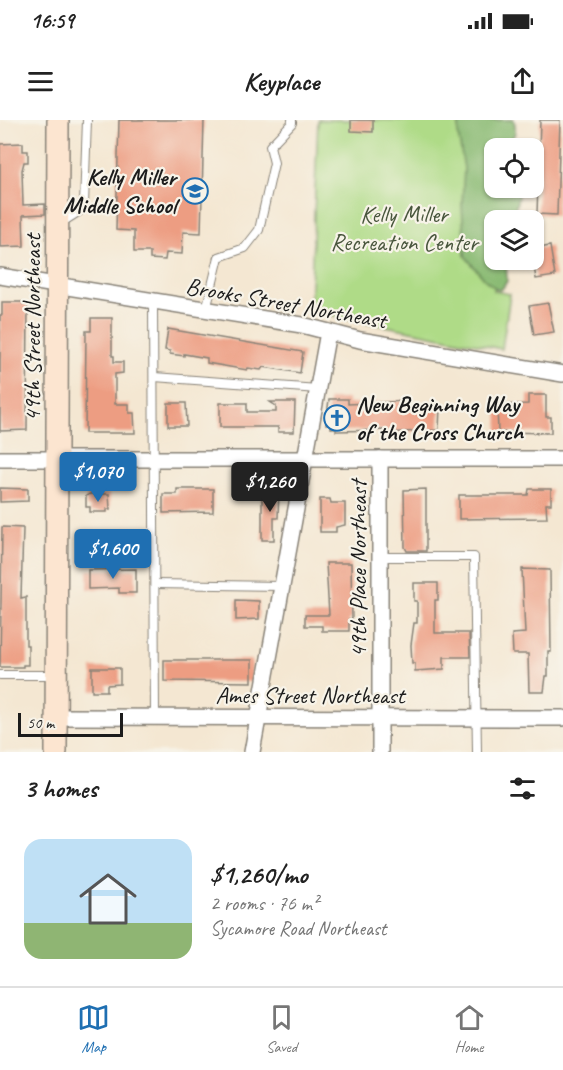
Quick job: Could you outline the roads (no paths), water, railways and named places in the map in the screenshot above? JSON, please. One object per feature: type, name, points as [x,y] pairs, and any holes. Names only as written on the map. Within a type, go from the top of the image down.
[{"type":"street","name":"49th Street Northeast","points":[[56,752],[57,120]]},
{"type":"street","name":"Brooks Street Northeast","points":[[0,276],[302,325],[360,340],[563,374]]},
{"type":"street","points":[[252,752],[328,332]]},
{"type":"street","points":[[0,459],[563,459]]},
{"type":"street","name":"49th Place Northeast","points":[[380,459],[380,752]]},
{"type":"street","name":"Ames Street Northeast","points":[[56,717],[563,718]]},
{"type":"lane","points":[[57,225],[83,209],[87,120]]},
{"type":"lane","points":[[206,310],[219,257],[244,248],[259,230],[274,163],[270,146],[292,123],[292,120]]},
{"type":"lane","points":[[153,301],[155,717]]},
{"type":"lane","points":[[154,377],[318,389]]},
{"type":"lane","points":[[380,557],[474,557],[477,752]]},
{"type":"lane","points":[[155,584],[282,586]]},
{"type":"lane","points":[[0,675],[56,675]]},
{"type":"place","name":"Kelly Miller Middle School","points":[[195,191]]},
{"type":"place","name":"New Beginning Way of the Cross Church","points":[[337,418]]},
{"type":"park label","name":"Kelly Miller Recreation Center","points":[[404,228]]}]
